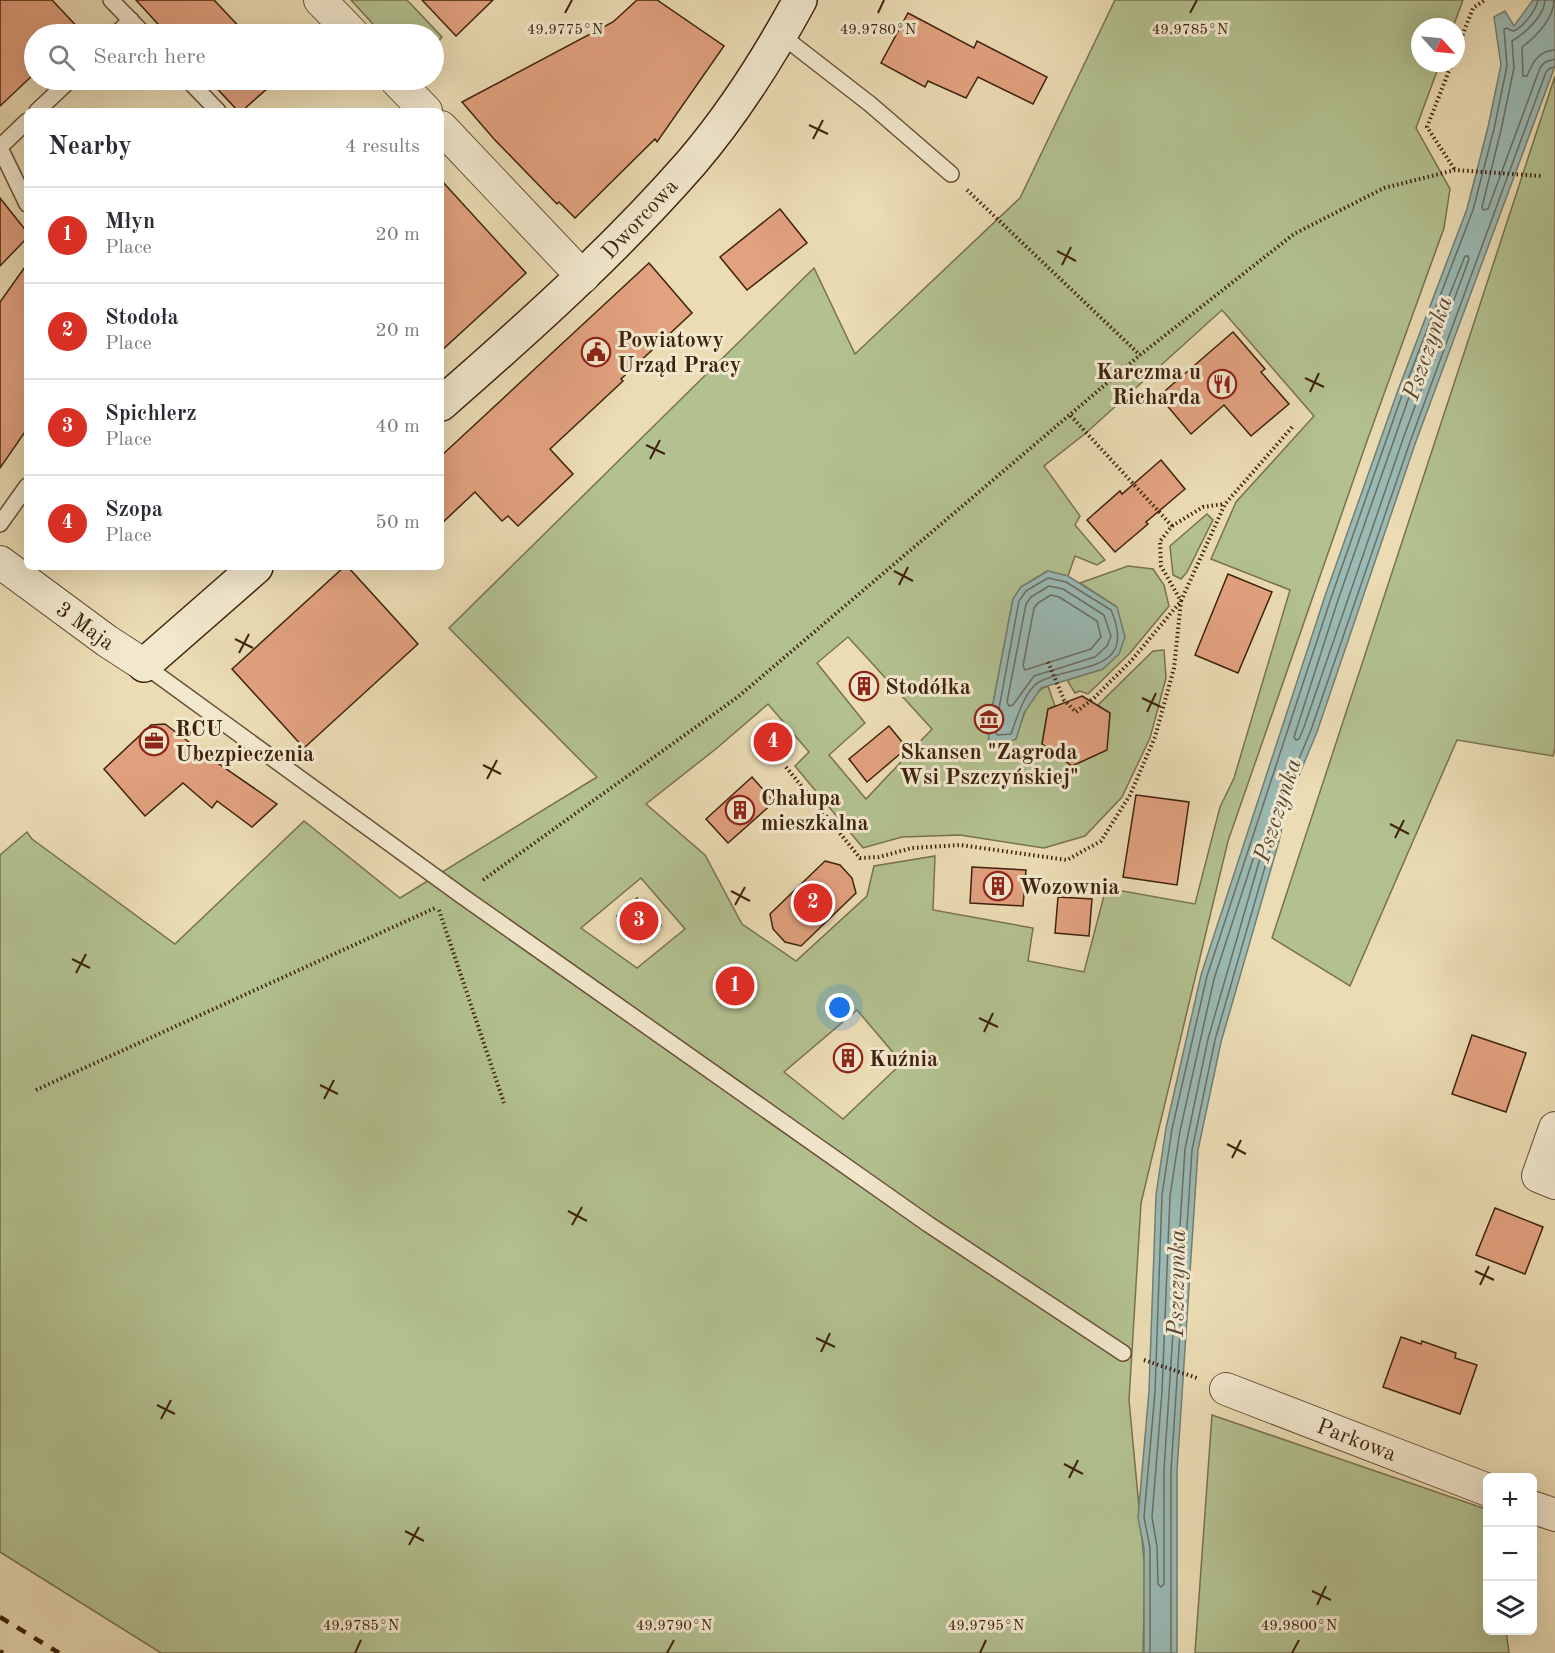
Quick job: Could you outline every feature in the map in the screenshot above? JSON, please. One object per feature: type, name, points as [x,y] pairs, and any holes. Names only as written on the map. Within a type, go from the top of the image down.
[{"type":"street","points":[[320,0],[343,24]]},
{"type":"street","name":"Dworcowa","points":[[444,401],[583,277],[692,162],[742,95],[781,35],[800,0]]},
{"type":"street","points":[[406,90],[423,108]]},
{"type":"street","points":[[444,130],[583,277]]},
{"type":"street","name":"3 Maja","points":[[0,562],[107,641],[144,665]]},
{"type":"street","points":[[144,665],[253,570]]},
{"type":"street","points":[[1555,1128],[1538,1176],[1555,1183]]},
{"type":"street","name":"Parkowa","points":[[1226,1389],[1483,1488]]},
{"type":"street","points":[[1537,1508],[1555,1515]]},
{"type":"lane","points":[[112,0],[135,24]]},
{"type":"lane","points":[[127,24],[131,20]]},
{"type":"lane","points":[[781,35],[870,104],[951,174]]},
{"type":"lane","points":[[40,108],[59,90]]},
{"type":"lane","points":[[198,90],[215,108]]},
{"type":"lane","points":[[24,124],[0,147],[24,198]]},
{"type":"lane","points":[[0,524],[24,490]]},
{"type":"lane","points":[[144,665],[462,896],[928,1224],[1123,1353]]},
{"type":"path","points":[[1465,29],[1473,8],[1485,0]]},
{"type":"path","points":[[1448,72],[1427,127],[1455,170]]},
{"type":"path","points":[[36,1090],[462,896],[739,696],[1140,355],[1294,234],[1384,188],[1455,170],[1541,176]]},
{"type":"path","points":[[951,174],[1140,355]]},
{"type":"path","points":[[1070,415],[1172,526]]},
{"type":"path","points":[[1048,662],[1064,700],[1076,712],[1094,698],[1131,661],[1180,601],[1225,504],[1294,425]]},
{"type":"path","points":[[786,767],[860,858],[879,857],[912,848],[960,845],[1067,860],[1101,841],[1130,795],[1155,737],[1174,668],[1180,601],[1161,566],[1160,542],[1172,526],[1203,507],[1225,504]]},
{"type":"path","points":[[437,907],[504,1103]]},
{"type":"path","points":[[1123,1353],[1226,1389]]},
{"type":"green space","points":[[351,0],[407,0],[430,24],[373,24]]},
{"type":"green space","points":[[1115,0],[1463,0],[1456,18],[1411,18],[1411,72],[1437,72],[1416,128],[1450,189],[1444,228],[1367,441],[1228,841],[1141,1203],[1129,1400],[1145,1571],[1143,1653],[161,1653],[0,1552],[0,855],[27,832],[32,839],[175,944],[304,821],[400,898],[597,777],[449,628],[814,268],[855,354],[1020,198]],"holes":[[[1222,310],[1314,416],[1236,502],[1211,559],[1290,590],[1234,778],[1220,807],[1195,904],[1106,888],[1084,972],[1028,961],[1033,928],[933,910],[935,856],[874,866],[867,896],[796,961],[742,924],[705,855],[646,804],[768,704],[809,752],[795,766],[863,848],[902,837],[960,835],[1044,848],[1085,836],[1122,797],[1150,738],[1166,678],[1164,650],[1153,651],[1098,705],[1110,714],[1106,750],[1072,766],[1042,744],[1048,709],[1055,706],[1048,686],[1041,689],[1031,700],[1016,739],[990,741],[988,730],[1013,599],[1021,587],[1047,571],[1068,576],[1075,556],[1097,565],[1105,560],[1075,525],[1080,516],[1044,466],[1086,433]],[[848,637],[932,729],[866,799],[829,755],[865,723],[817,663]],[[641,878],[685,929],[637,968],[581,928]],[[857,1010],[902,1063],[843,1119],[784,1072]]]},
{"type":"green space","points":[[1555,76],[1555,749],[1553,756],[1457,740],[1350,986],[1272,938]]},
{"type":"green space","points":[[1207,514],[1213,520],[1187,572],[1181,579],[1173,575],[1170,546]]},
{"type":"green space","points":[[1128,566],[1153,569],[1164,585],[1169,606],[1130,653],[1088,694],[1080,691],[1075,693],[1067,680],[1103,669],[1117,607],[1080,583]]},
{"type":"green space","points":[[1212,1415],[1483,1508],[1483,1635],[1507,1635],[1509,1653],[1195,1653]]},
{"type":"water","name":"Pszczynka","points":[[1533,0],[1555,0],[1555,66],[1415,444],[1317,732],[1287,804],[1279,841],[1221,1042],[1198,1150],[1177,1471],[1177,1653],[1144,1653],[1144,1548],[1138,1518],[1149,1391],[1156,1195],[1166,1128],[1201,975],[1325,596],[1397,393],[1467,209],[1501,65],[1494,17],[1505,11],[1514,26]]},
{"type":"water","points":[[1048,571],[1068,576],[1117,607],[1125,637],[1119,654],[1103,669],[1041,688],[1024,713],[1016,739],[1009,742],[989,741],[988,730],[1013,599],[1021,587]]},
{"type":"building","points":[[0,0],[52,0],[75,24],[24,24],[24,83],[0,106]]},
{"type":"building","points":[[136,0],[214,0],[237,24],[158,24]]},
{"type":"building","points":[[422,0],[493,0],[456,36]]},
{"type":"building","points":[[637,0],[657,0],[724,46],[657,142],[655,139],[575,218],[559,202],[557,204],[494,139],[462,102],[613,22]]},
{"type":"building","points":[[908,13],[974,48],[977,41],[1047,77],[1033,104],[978,77],[966,98],[928,81],[925,87],[881,63]]},
{"type":"building","points":[[218,90],[266,90],[245,108],[235,108]]},
{"type":"building","points":[[444,183],[526,273],[444,348]]},
{"type":"building","points":[[0,198],[24,228],[24,241],[0,266]]},
{"type":"building","points":[[780,209],[807,243],[747,290],[720,257]]},
{"type":"building","points":[[649,263],[692,313],[550,449],[573,474],[518,526],[508,516],[502,521],[475,492],[444,521],[444,453]]},
{"type":"building","points":[[24,268],[24,433],[0,468],[0,302]]},
{"type":"building","name":"Karczma u Richarda","points":[[1233,332],[1265,369],[1261,372],[1289,404],[1251,436],[1224,405],[1191,434],[1159,396]]},
{"type":"building","points":[[1161,460],[1185,489],[1115,552],[1087,520],[1120,491],[1122,494]]},
{"type":"building","points":[[341,570],[351,570],[418,644],[304,748],[232,669]]},
{"type":"building","points":[[1228,574],[1272,592],[1238,673],[1195,655]]},
{"type":"building","points":[[1082,696],[1110,713],[1107,750],[1072,766],[1042,744],[1048,709]]},
{"type":"building","points":[[165,724],[277,804],[252,827],[217,801],[212,808],[183,783],[145,816],[104,769],[151,725]]},
{"type":"building","points":[[889,726],[907,748],[867,782],[849,759]]},
{"type":"building","name":"Chałupa mieszkalna","points":[[752,777],[774,802],[728,843],[706,819]]},
{"type":"building","points":[[1136,795],[1189,802],[1177,885],[1123,877]]},
{"type":"building","points":[[825,861],[840,865],[852,878],[856,893],[801,946],[785,942],[773,929],[770,914]]},
{"type":"building","name":"Wozownia","points":[[972,867],[1026,870],[1023,906],[970,903]]},
{"type":"building","points":[[1058,897],[1092,899],[1089,936],[1055,933]]},
{"type":"building","points":[[637,898],[661,926],[641,943],[617,916]]},
{"type":"building","points":[[1472,1035],[1526,1053],[1506,1112],[1452,1094]]},
{"type":"building","points":[[1495,1208],[1543,1227],[1525,1274],[1476,1255]]},
{"type":"building","points":[[1401,1337],[1421,1344],[1422,1341],[1456,1353],[1455,1358],[1477,1365],[1460,1414],[1383,1387]]},
{"type":"railway","points":[[0,1617],[59,1653]]},
{"type":"place","name":"Powiatowy Urząd Pracy","points":[[596,352]]},
{"type":"place","name":"Karczma u Richarda","points":[[1222,384]]},
{"type":"place","name":"Stodółka","points":[[864,686]]},
{"type":"place","name":"Skansen \"Zagroda Wsi Pszczyńskiej\"","points":[[989,719]]},
{"type":"place","name":"RCU Ubezpieczenia","points":[[154,741]]},
{"type":"place","name":"Szopa","points":[[773,742]]},
{"type":"place","name":"Chałupa mieszkalna","points":[[740,810]]},
{"type":"place","name":"Wozownia","points":[[998,886]]},
{"type":"place","name":"Stodoła","points":[[813,903]]},
{"type":"place","name":"Spichlerz","points":[[639,921]]},
{"type":"place","name":"Młyn","points":[[735,986]]},
{"type":"place","name":"Kuźnia","points":[[848,1058]]}]
